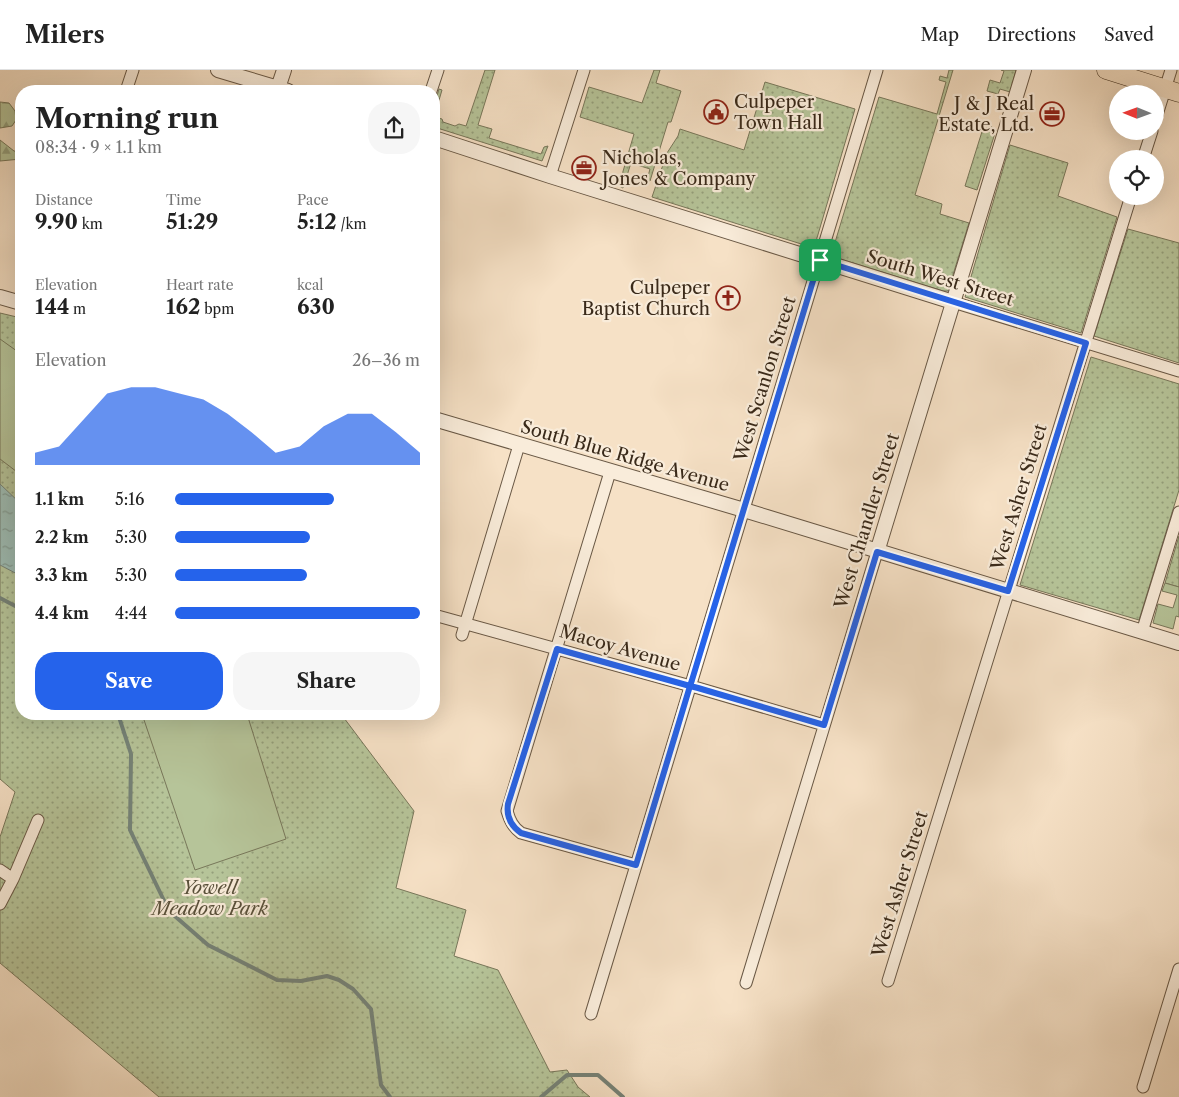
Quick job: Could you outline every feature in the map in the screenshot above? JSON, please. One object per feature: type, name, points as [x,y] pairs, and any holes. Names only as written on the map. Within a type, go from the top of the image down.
[{"type":"main road","points":[[1106,70],[1172,91]]},
{"type":"street","points":[[128,85],[133,70]]},
{"type":"street","points":[[218,70],[267,85]]},
{"type":"street","points":[[283,85],[284,70]]},
{"type":"street","points":[[433,85],[438,70]]},
{"type":"street","points":[[550,176],[584,70]]},
{"type":"street","name":"West Scanlon Street","points":[[591,1014],[878,70]]},
{"type":"street","name":"West Chandler Street","points":[[746,983],[1024,70]]},
{"type":"street","points":[[1164,105],[1172,91],[1171,70]]},
{"type":"street","name":"South West Street","points":[[440,140],[953,302],[1179,371]]},
{"type":"street","name":"West Asher Street","points":[[888,982],[1129,205]]},
{"type":"street","points":[[0,297],[15,301]]},
{"type":"street","name":"South Blue Ridge Avenue","points":[[440,421],[744,510],[1179,643]]},
{"type":"street","points":[[464,630],[519,444]]},
{"type":"street","points":[[610,472],[507,811],[514,828],[521,833],[636,865]]},
{"type":"street","points":[[1142,632],[1179,512]]},
{"type":"street","name":"Macoy Avenue","points":[[440,618],[464,630],[557,649],[824,725]]},
{"type":"street","points":[[0,904],[13,879],[38,820]]},
{"type":"street","points":[[0,870],[13,879]]},
{"type":"street","points":[[1142,1087],[1179,969]]},
{"type":"green space","points":[[485,70],[495,70],[478,125],[492,129],[489,138],[541,154],[544,147],[548,146],[542,161],[440,129],[440,118],[443,122],[455,126],[459,124],[466,126]]},
{"type":"green space","points":[[654,70],[660,70],[656,83],[681,91],[671,122],[668,122],[650,181],[647,180],[650,169],[631,163],[623,188],[619,185],[634,134],[580,117],[589,87],[642,103]]},
{"type":"green space","points":[[949,70],[953,70],[915,195],[942,204],[940,214],[969,223],[948,291],[943,291],[837,258],[833,255],[833,249],[879,97],[937,114],[946,82],[939,80],[940,76],[947,78]]},
{"type":"green space","points":[[1001,70],[1016,70],[1010,92],[1000,89],[998,94],[987,91],[990,80],[1000,83],[1004,71]]},
{"type":"green space","points":[[765,82],[855,109],[814,248],[652,197],[667,153],[678,136],[680,129],[744,150]]},
{"type":"green space","points":[[0,102],[9,103],[15,111],[15,122],[12,126],[0,128]]},
{"type":"green space","points":[[985,122],[996,130],[977,190],[965,186]]},
{"type":"green space","points":[[0,140],[15,151],[15,160],[0,161]]},
{"type":"green space","points":[[1010,145],[1068,163],[1058,196],[1117,217],[1081,333],[965,297]]},
{"type":"green space","points":[[1128,229],[1179,243],[1179,363],[1094,336]]},
{"type":"green space","name":"Yowell Meadow Park","points":[[0,313],[15,317],[15,720],[346,720],[414,811],[396,888],[466,910],[454,956],[498,970],[550,1072],[567,1070],[578,1087],[590,1097],[159,1097],[0,963],[0,837],[15,792],[0,779]]},
{"type":"green space","points":[[0,339],[15,350],[15,470],[0,459]]},
{"type":"green space","points":[[1091,357],[1179,384],[1179,490],[1139,620],[1020,585]]},
{"type":"green space","points":[[1179,536],[1179,587],[1165,583]]},
{"type":"green space","points":[[1165,583],[1179,587],[1179,617],[1176,616],[1173,629],[1153,623],[1158,604],[1173,608],[1177,595],[1162,591]]},
{"type":"green space","points":[[144,720],[249,720],[286,839],[195,870]]},
{"type":"water","points":[[0,484],[15,498],[15,573],[0,565]]},
{"type":"waterway","points":[[0,598],[15,606]]},
{"type":"waterway","points":[[120,720],[131,754],[130,830],[169,911],[208,945],[277,980],[301,981],[327,976],[339,980],[353,989],[371,1009],[381,1085],[390,1097]]},
{"type":"waterway","points":[[541,1097],[567,1075],[598,1075],[623,1097]]},
{"type":"place","name":"Culpeper Town Hall","points":[[716,112]]},
{"type":"place","name":"J & J Real Estate, Ltd.","points":[[1052,114]]},
{"type":"place","name":"Nicholas, Jones & Company","points":[[584,168]]},
{"type":"place","name":"Culpeper Baptist Church","points":[[728,298]]},
{"type":"route","points":[[820,260],[816,271],[744,510],[690,686],[636,865],[521,833],[514,828],[510,821],[507,811],[508,804],[557,649],[690,686],[749,702],[824,725],[877,552],[1008,591],[1086,343],[820,260]]}]
